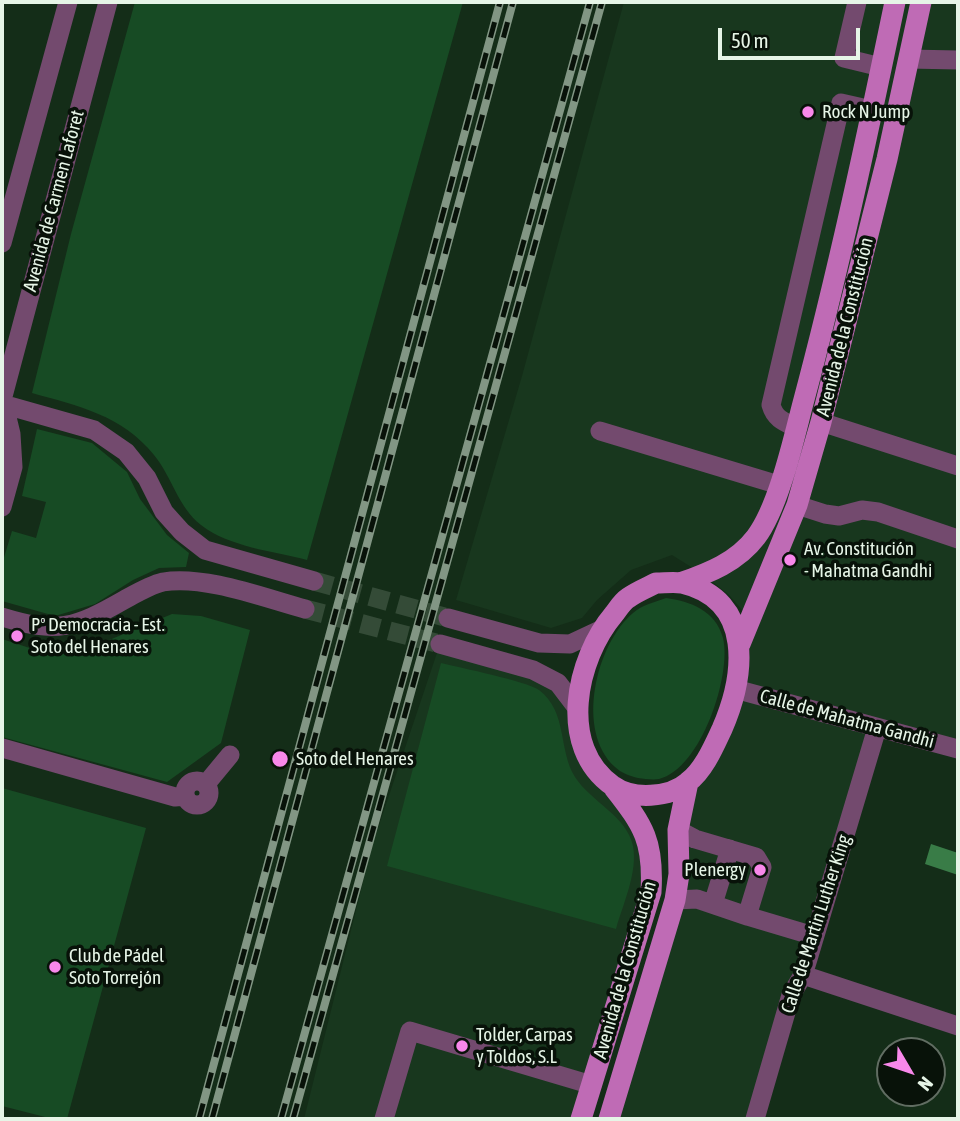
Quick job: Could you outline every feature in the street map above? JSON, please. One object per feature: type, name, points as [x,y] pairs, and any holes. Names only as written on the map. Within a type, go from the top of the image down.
[{"type":"main road","name":"Avenida de la Constitución","points":[[680,583],[704,575],[743,552],[758,535],[779,485],[814,362],[895,2]]},
{"type":"main road","name":"Avenida de la Constitución","points":[[740,644],[797,505],[821,422],[887,159],[920,2]]},
{"type":"main road","points":[[656,583],[680,583],[700,589],[718,602],[732,622],[740,644],[740,664],[726,720],[712,750],[688,782],[670,792],[641,796],[614,788],[593,768],[582,744],[577,708],[583,669],[602,629],[626,599],[656,583]]},
{"type":"main road","name":"Avenida de la Constitución","points":[[609,1119],[675,900],[679,874],[678,830],[688,782]]},
{"type":"main road","name":"Avenida de la Constitución","points":[[581,1119],[651,892],[653,865],[647,839],[637,818],[614,788]]},
{"type":"street","name":"Avenida de Carmen Laforet","points":[[2,243],[68,2]]},
{"type":"street","name":"Avenida de Carmen Laforet","points":[[2,403],[108,2]]},
{"type":"street","points":[[857,2],[844,58],[881,67]]},
{"type":"street","points":[[908,59],[958,60]]},
{"type":"street","points":[[796,428],[780,421],[771,405],[841,103],[872,110]]},
{"type":"street","points":[[2,403],[11,434],[13,467],[2,507]]},
{"type":"street","points":[[2,403],[94,430],[126,452],[147,478],[164,512],[182,532],[205,550],[314,581]]},
{"type":"street","points":[[821,422],[958,467]]},
{"type":"street","points":[[600,431],[779,485]]},
{"type":"street","points":[[797,505],[839,516],[862,510],[878,512],[958,539]]},
{"type":"street","points":[[2,617],[43,628],[69,627],[161,582],[187,581],[199,581],[305,608]]},
{"type":"street","points":[[448,618],[539,643],[570,644],[602,629]]},
{"type":"street","points":[[440,644],[533,670],[558,683],[577,708]]},
{"type":"street","name":"Calle de Mahatma Gandhi","points":[[735,690],[958,749]]},
{"type":"street","name":"Calle de Martin Luther King","points":[[754,1119],[791,995],[803,975],[877,728]]},
{"type":"street","points":[[2,748],[175,797],[185,796],[192,804],[203,804],[209,794],[206,784],[230,755]]},
{"type":"street","points":[[678,830],[695,839],[756,857],[762,867],[747,916]]},
{"type":"street","points":[[713,904],[730,849]]},
{"type":"street","points":[[675,900],[697,899],[814,936]]},
{"type":"street","points":[[803,975],[958,1026]]},
{"type":"street","points":[[384,1119],[410,1031],[592,1085]]},
{"type":"shaded area","points":[[135,2],[463,2],[307,560],[238,543],[212,532],[186,510],[154,455],[128,430],[98,414],[32,393],[71,234]]},
{"type":"shaded area","points":[[624,2],[958,2],[958,749],[878,728],[755,1119],[609,1119],[667,926],[678,830],[712,750],[743,611],[729,595],[704,575],[672,555],[631,570],[597,600],[582,618],[551,628],[456,600],[522,376]]},
{"type":"shaded area","points":[[37,429],[92,443],[127,472],[140,499],[167,535],[189,553],[186,567],[159,568],[133,580],[95,604],[55,616],[2,601],[2,564],[12,531],[36,538],[46,502],[22,496]]},
{"type":"shaded area","points":[[666,598],[693,605],[715,621],[723,638],[723,674],[710,719],[688,758],[674,772],[659,779],[638,778],[617,769],[603,751],[596,732],[593,711],[595,688],[600,666],[620,627],[637,610]]},
{"type":"shaded area","points":[[172,614],[201,616],[250,630],[221,743],[167,782],[2,737],[2,639],[39,651],[85,650]]},
{"type":"shaded area","points":[[440,644],[558,683],[582,744],[653,865],[581,1119],[304,1119],[372,846]]},
{"type":"shaded area","points":[[441,663],[532,686],[548,699],[559,720],[566,755],[575,777],[624,826],[633,846],[632,877],[616,929],[387,866]]},
{"type":"shaded area","name":"Club de Pádel Soto Torrejón","points":[[2,788],[146,828],[67,1119],[53,1119],[2,1106]]},
{"type":"shaded area","points":[[931,844],[958,853],[958,875],[925,864]]},
{"type":"tunnel","points":[[314,581],[448,618]]},
{"type":"tunnel","points":[[305,609],[440,644]]},
{"type":"railway","points":[[199,1119],[500,2]]},
{"type":"railway","points":[[212,1119],[513,2]]},
{"type":"railway","points":[[281,1119],[590,2]]},
{"type":"railway","points":[[293,1119],[602,2]]},
{"type":"place","name":"Rock N Jump","points":[[808,112]]},
{"type":"place","name":"Av. Constitución - Mahatma Gandhi","points":[[790,560]]},
{"type":"place","name":"Pº Democracia - Est. Soto del Henares","points":[[17,636]]},
{"type":"place","name":"Soto del Henares","points":[[280,759]]},
{"type":"place","name":"Plenergy","points":[[760,870]]},
{"type":"place","name":"Club de Pádel Soto Torrejón","points":[[55,967]]},
{"type":"place","name":"Tolder, Carpas y Toldos, S.L","points":[[462,1046]]}]
